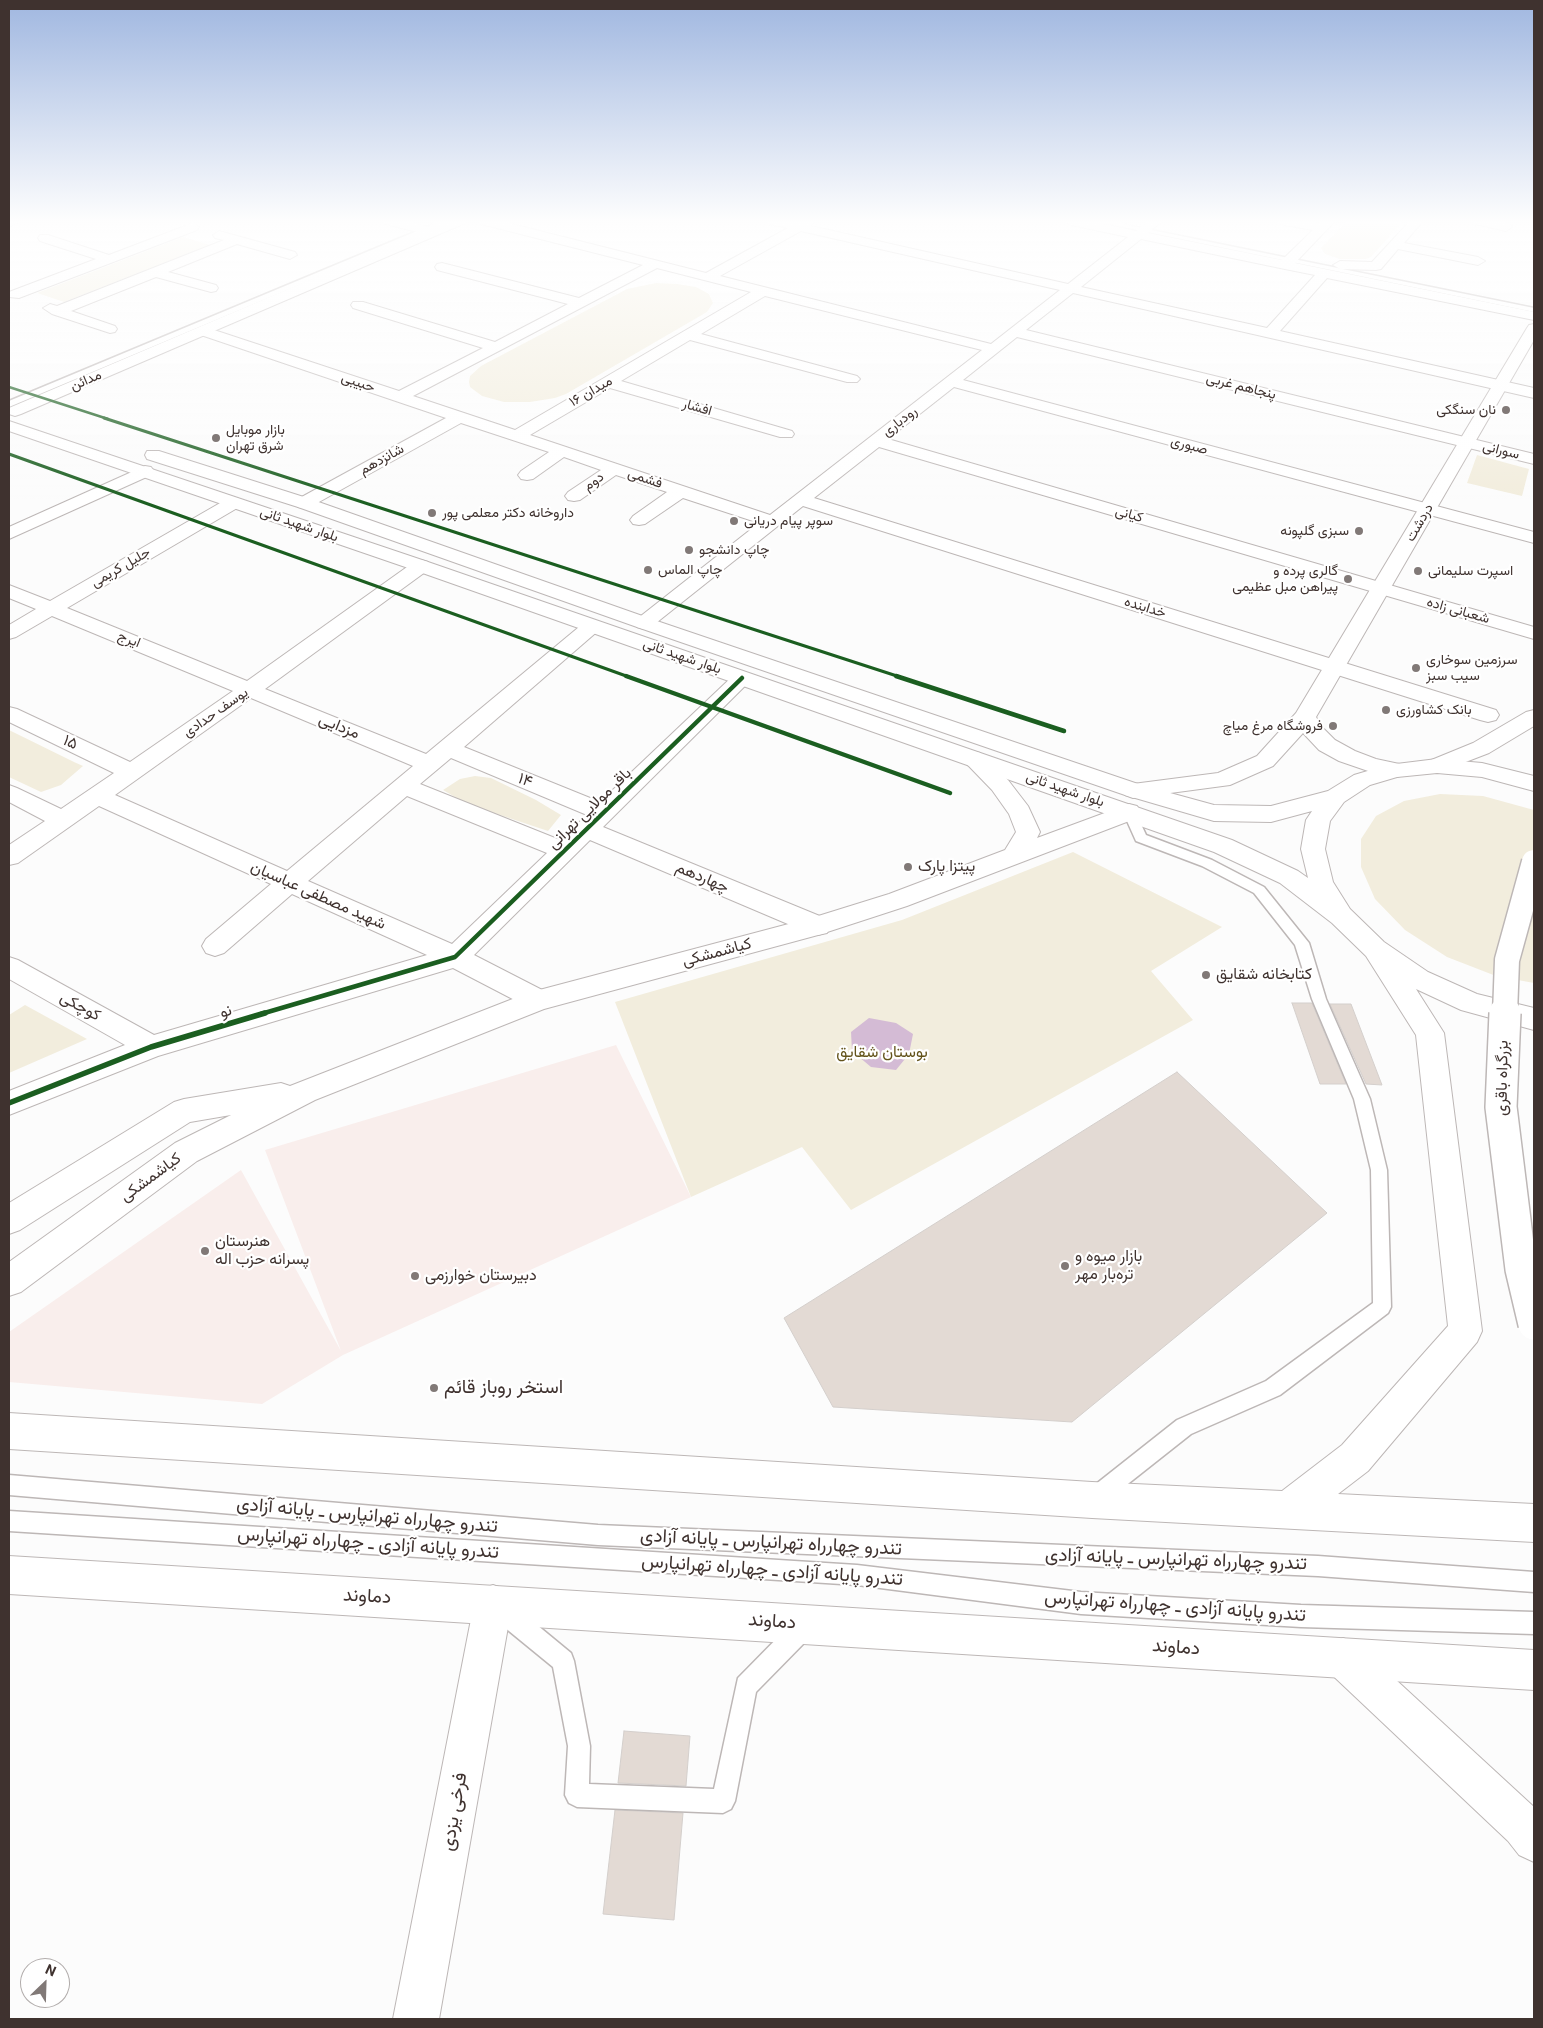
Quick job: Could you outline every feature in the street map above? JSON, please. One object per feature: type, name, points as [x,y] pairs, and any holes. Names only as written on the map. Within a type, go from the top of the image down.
[{"type":"main road","points":[[71,316],[110,329]]},
{"type":"main road","name":"مدائن","points":[[10,413],[238,316]]},
{"type":"main road","points":[[394,316],[497,346]]},
{"type":"main road","points":[[400,397],[556,316]]},
{"type":"main road","name":"میدان ۱۶","points":[[517,436],[722,316]]},
{"type":"main road","points":[[861,316],[994,349]]},
{"type":"main road","name":"رودباری","points":[[644,623],[1036,316]]},
{"type":"main road","points":[[1191,316],[1534,394]]},
{"type":"main road","points":[[1270,334],[1286,316]]},
{"type":"main road","name":"دردشت","points":[[1131,801],[1222,780],[1265,761],[1305,717],[1534,328]]},
{"type":"main road","name":"حبیبی","points":[[203,331],[400,397]]},
{"type":"main road","name":"پنجاهم غربی","points":[[1015,332],[1467,442]]},
{"type":"main road","points":[[689,335],[852,379]]},
{"type":"main road","name":"افشار","points":[[608,382],[786,434]]},
{"type":"main road","name":"صبوری","points":[[951,382],[1534,538]]},
{"type":"main road","points":[[400,397],[517,436]]},
{"type":"main road","points":[[10,413],[118,444]]},
{"type":"main road","name":"بلوار شهید ثانی","points":[[10,413],[145,471],[972,758],[1131,801],[1214,813],[1271,814],[1336,797]]},
{"type":"main road","name":"شانزدهم","points":[[304,503],[459,417]]},
{"type":"main road","name":"فشمی","points":[[517,436],[773,522]]},
{"type":"main road","name":"کیانی","points":[[877,440],[1381,589]]},
{"type":"main road","name":"سورانی","points":[[1467,442],[1534,459]]},
{"type":"main road","name":"بلوار شهید ثانی","points":[[136,450],[304,503],[644,623],[1131,801],[1289,877],[1342,916]]},
{"type":"main road","points":[[527,475],[562,451]]},
{"type":"main road","name":"دوم","points":[[574,496],[614,469]]},
{"type":"main road","points":[[9,534],[145,471]]},
{"type":"main road","points":[[639,520],[681,491]]},
{"type":"main road","name":"خدابنده","points":[[801,500],[1488,715]]},
{"type":"main road","name":"جلیل کریمی","points":[[9,633],[233,502]]},
{"type":"main road","points":[[375,551],[396,536]]},
{"type":"main road","name":"یوسف حدادی","points":[[9,857],[249,690],[421,566]]},
{"type":"main road","name":"شعبانی زاده","points":[[1381,589],[1534,634]]},
{"type":"main road","name":"ایرج","points":[[9,591],[249,690]]},
{"type":"main road","points":[[216,946],[592,626]]},
{"type":"main road","name":"باقر مولایی تهرانی","points":[[455,957],[742,678]]},
{"type":"main road","name":"مزدایی","points":[[249,690],[429,764]]},
{"type":"main road","name":"۱۵","points":[[9,714],[132,772]]},
{"type":"main road","points":[[1305,717],[1313,731],[1327,745],[1371,765],[1396,770]]},
{"type":"main road","points":[[1437,766],[1481,748],[1534,717]]},
{"type":"main road","name":"۱۴","points":[[447,748],[595,821]]},
{"type":"main road","points":[[972,758],[1000,785],[1020,812],[1028,832],[1014,856]]},
{"type":"main road","points":[[1534,783],[1482,770],[1437,766],[1396,770],[1362,780],[1336,797],[1318,820],[1313,849],[1321,882],[1342,916],[1375,949],[1419,979],[1471,1003],[1534,1019]]},
{"type":"main road","points":[[404,786],[564,851]]},
{"type":"main road","points":[[9,793],[63,820]]},
{"type":"main road","name":"شهید مصطفی عباسیان","points":[[96,796],[455,957],[538,1000]]},
{"type":"main road","name":"کیاشمشکی","points":[[9,1282],[186,1152],[305,1092],[538,1000],[818,926],[898,900],[1014,856],[1131,801]]},
{"type":"main road","name":"چهاردهم","points":[[595,821],[818,926]]},
{"type":"main road","name":"بزرگراه باقری","points":[[1534,862],[1507,960],[1500,1107],[1522,1269],[1534,1324]]},
{"type":"main road","points":[[1288,1510],[1355,1458],[1465,1331],[1430,1033],[1375,949]]},
{"type":"main road","name":"نو","points":[[9,1103],[151,1047],[455,957]]},
{"type":"main road","name":"کوچکی","points":[[9,967],[151,1047]]},
{"type":"main road","name":"کیاشمشکی","points":[[9,1220],[184,1111],[305,1092]]},
{"type":"main road","points":[[9,1431],[1092,1500],[1534,1523]]},
{"type":"main road","name":"دماوند","points":[[9,1575],[1534,1670]]},
{"type":"main road","name":"فرخی یزدی","points":[[416,2019],[493,1604]]},
{"type":"main road","points":[[1343,1658],[1523,1826],[1534,1840]]},
{"type":"lane","points":[[10,413],[234,316]]},
{"type":"lane","points":[[1092,1500],[1184,1427],[1273,1388],[1382,1307],[1379,1170],[1362,1099],[1319,999],[1302,943],[1259,890],[1207,863],[1141,838],[1131,801]]},
{"type":"lane","name":"تندرو چهارراه تهرانپارس ـ پایانه آزادی","points":[[9,1485],[598,1535],[1318,1566],[1534,1582]]},
{"type":"lane","name":"تندرو پایانه آزادی ـ چهارراه تهرانپارس","points":[[9,1521],[857,1575],[1081,1603],[1301,1616],[1534,1623]]},
{"type":"lane","points":[[493,1604],[563,1661],[579,1746],[577,1795],[723,1801],[746,1686],[807,1624]]},
{"type":"shaded area","points":[[869,1018],[896,1023],[913,1034],[909,1054],[896,1070],[871,1067],[852,1051],[851,1032]]},
{"type":"shaded area","name":"دبیرستان خوارزمی","points":[[616,1045],[691,1197],[343,1355],[262,1404],[9,1382],[9,1332],[241,1170],[341,1351],[265,1150]]},
{"type":"green space","points":[[576,316],[701,316],[566,394],[555,398],[530,402],[504,402],[482,396],[470,387],[469,382],[470,376],[481,366]]},
{"type":"green space","points":[[1477,455],[1529,469],[1522,496],[1467,483]]},
{"type":"green space","points":[[9,730],[83,766],[61,785],[41,792],[9,777]]},
{"type":"green space","points":[[475,776],[491,778],[536,800],[561,815],[548,831],[467,804],[443,790],[460,779]]},
{"type":"green space","points":[[1440,794],[1483,796],[1534,810],[1534,983],[1496,976],[1447,957],[1405,930],[1375,899],[1361,867],[1361,839],[1376,816],[1404,801]]},
{"type":"green space","name":"بوستان شقایق","points":[[1073,852],[1222,927],[1151,971],[1193,1020],[851,1210],[802,1147],[691,1197],[615,1002],[902,920]]},
{"type":"green space","points":[[25,1005],[87,1039],[9,1073],[9,1015]]},
{"type":"building","points":[[1292,1003],[1312,1003],[1346,1084],[1320,1084]]},
{"type":"building","points":[[1330,1004],[1351,1004],[1382,1085],[1366,1084]]},
{"type":"building","name":"بازار میوه و تره‌بار مهر","points":[[1177,1072],[1327,1213],[1072,1422],[833,1407],[784,1318]]},
{"type":"building","points":[[624,1731],[690,1736],[686,1786],[618,1783]]},
{"type":"building","points":[[615,1810],[683,1813],[674,1920],[603,1914]]},
{"type":"cycle path","points":[[9,387],[1064,731]]},
{"type":"cycle path","points":[[9,454],[950,793]]},
{"type":"cycle path","points":[[9,1103],[151,1047],[455,957],[742,678]]},
{"type":"place","name":"نان سنگکی","points":[[1506,410]]},
{"type":"place","name":"بازار موبایل شرق تهران","points":[[216,438]]},
{"type":"place","name":"داروخانه دکتر معلمی پور","points":[[432,513]]},
{"type":"place","name":"سوپر پیام دریانی","points":[[734,521]]},
{"type":"place","name":"سبزی گلپونه","points":[[1359,531]]},
{"type":"place","name":"چاپ دانشجو","points":[[689,550]]},
{"type":"place","name":"چاپ‌ الماس","points":[[648,570]]},
{"type":"place","name":"اسپرت سلیمانی","points":[[1418,571]]},
{"type":"place","name":"گالری پرده و پیراهن مبل عظیمی","points":[[1348,579]]},
{"type":"place","name":"سرزمین سوخاری سیب سبز","points":[[1416,668]]},
{"type":"place","name":"بانک کشاورزی","points":[[1386,710]]},
{"type":"place","name":"فروشگاه مرغ میاچ","points":[[1333,726]]},
{"type":"place","name":"پیتزا پارک","points":[[908,867]]},
{"type":"place","name":"کتابخانه شقایق","points":[[1206,975]]},
{"type":"place","name":"هنرستان پسرانه حزب اله","points":[[205,1251]]},
{"type":"place","name":"بازار میوه و تره‌بار مهر","points":[[1065,1266]]},
{"type":"place","name":"دبیرستان خوارزمی","points":[[415,1276]]},
{"type":"place","name":"استخر روباز قائم","points":[[434,1388]]}]
